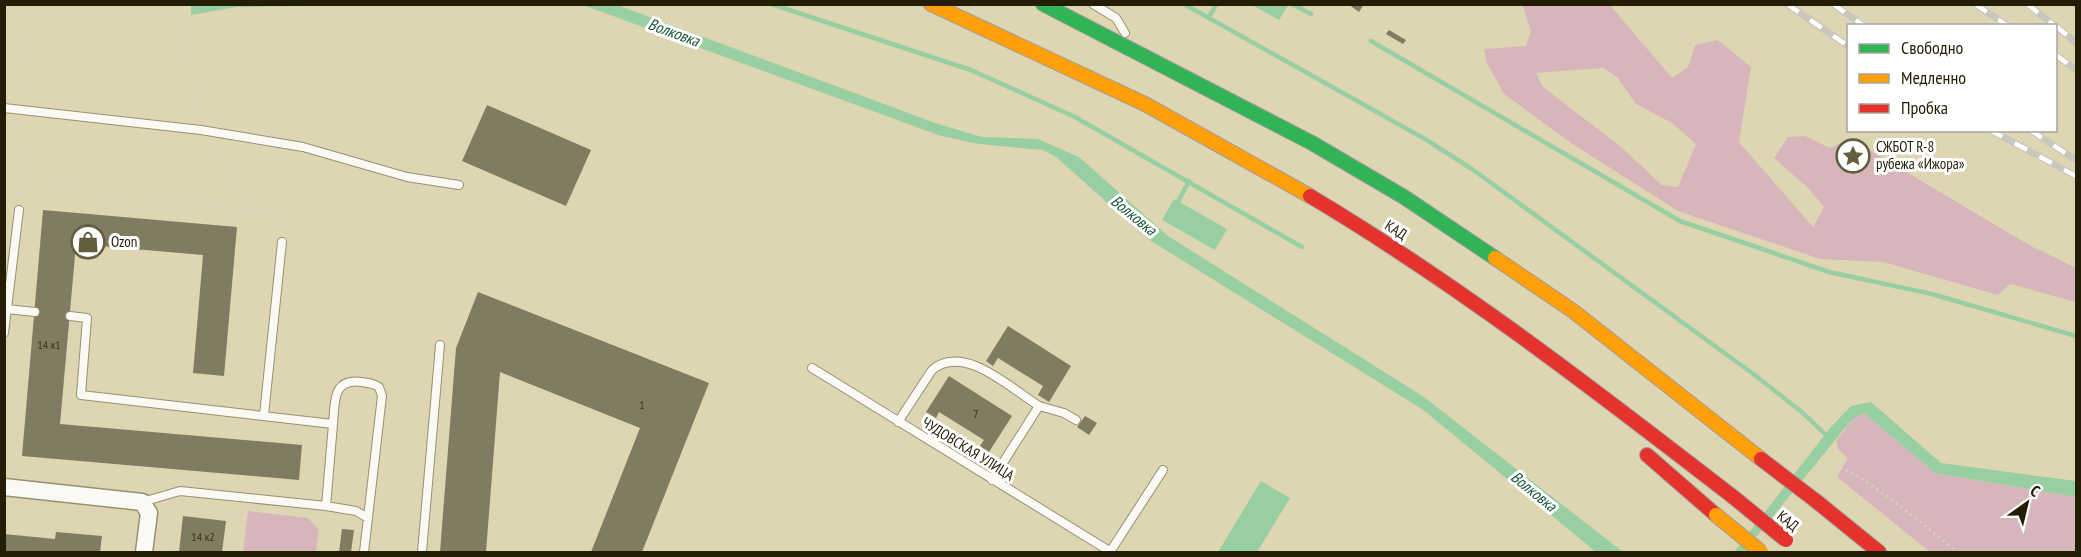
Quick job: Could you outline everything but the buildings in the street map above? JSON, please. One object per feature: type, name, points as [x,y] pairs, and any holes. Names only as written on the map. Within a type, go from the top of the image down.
[{"type":"highway","name":"КАД","points":[[932,4],[1039,50],[1153,107],[1275,175],[1482,306],[1595,390],[1790,543]]},
{"type":"highway","points":[[1043,4],[1312,143],[1432,216],[1573,311],[1879,552]]},
{"type":"highway","points":[[1595,390],[1612,420]]},
{"type":"highway","points":[[1635,446],[1761,552]]},
{"type":"street","points":[[4,487],[142,502],[149,513],[144,552]]},
{"type":"lane","points":[[1093,4],[1116,18],[1134,49]]},
{"type":"lane","points":[[4,108],[201,130],[303,147],[407,177],[459,185]]},
{"type":"lane","points":[[4,333],[19,210]]},
{"type":"lane","points":[[264,415],[282,242]]},
{"type":"lane","points":[[7,309],[34,312]]},
{"type":"lane","points":[[70,316],[87,318],[81,395],[333,424]]},
{"type":"lane","points":[[422,552],[440,345]]},
{"type":"lane","points":[[898,422],[932,370],[949,360],[973,364],[1039,406],[1064,413],[1076,420]]},
{"type":"lane","name":"ЧУДОВСКАЯ УЛИЦА","points":[[812,368],[1111,552]]},
{"type":"lane","points":[[326,506],[336,391],[340,385],[351,381],[379,387],[382,396],[364,552]]},
{"type":"lane","points":[[992,480],[1039,406]]},
{"type":"lane","points":[[1111,552],[1163,470]]},
{"type":"lane","points":[[142,502],[180,490],[326,506],[356,511],[368,518]]},
{"type":"path","points":[[19,210],[22,184],[17,109],[36,4]]},
{"type":"path","points":[[175,4],[178,27],[187,49],[192,71],[201,130],[250,211]]},
{"type":"path","points":[[22,184],[285,215],[282,242]]},
{"type":"path","points":[[1817,468],[1828,465],[1837,466],[1857,476],[1958,552]]},
{"type":"path","points":[[172,552],[176,510],[236,517],[231,552]]},
{"type":"shaded area","points":[[1522,4],[1610,5],[1672,78],[1688,67],[1695,45],[1718,40],[1751,67],[1739,142],[1813,227],[1824,207],[1809,189],[1774,158],[1788,137],[1805,136],[1830,148],[1851,139],[2029,245],[2076,268],[2076,302],[2010,284],[1998,295],[1883,262],[1820,259],[1678,211],[1571,143],[1504,94],[1487,63],[1484,49],[1526,46],[1531,31]],"holes":[[[1603,68],[1617,77],[1636,104],[1672,123],[1696,144],[1678,187],[1662,185],[1620,146],[1543,87],[1536,73]]]},
{"type":"shaded area","points":[[1864,413],[1935,473],[2076,497],[2076,552],[1930,552],[1837,477],[1848,458],[1838,449],[1836,441],[1855,417]]},
{"type":"shaded area","points":[[248,511],[308,518],[319,530],[316,552],[243,552]]},
{"type":"water","points":[[191,5],[386,5],[237,7],[191,15]]},
{"type":"water","name":"Волковка","points":[[583,5],[617,5],[938,124],[982,137],[1038,139],[1079,157],[1168,236],[1424,397],[1623,552],[1596,552],[1422,409],[1148,239],[1056,157],[1043,150],[979,144],[941,136]]},
{"type":"water","points":[[1252,5],[1288,5],[1279,20]]},
{"type":"water","points":[[1174,199],[1227,229],[1215,250],[1162,220]]},
{"type":"water","points":[[1871,402],[1941,463],[2076,481],[2076,497],[1935,473],[1864,413],[1855,417],[1845,428],[1744,552],[1734,552],[1830,428],[1851,406]]},
{"type":"water","points":[[1261,481],[1290,498],[1257,552],[1218,552]]},
{"type":"waterway","points":[[771,4],[971,70],[1075,117],[1302,247]]},
{"type":"waterway","points":[[1184,4],[1425,139],[1472,169],[1756,376],[1804,414],[1829,438]]},
{"type":"waterway","points":[[1208,18],[1217,4]]},
{"type":"waterway","points":[[1292,4],[1311,14]]},
{"type":"waterway","points":[[1371,41],[1680,221],[1829,272],[1932,294],[2076,336]]},
{"type":"waterway","points":[[1178,202],[1189,181]]},
{"type":"railway","points":[[1787,4],[1847,45]]},
{"type":"railway","points":[[1833,4],[1861,24]]},
{"type":"railway","points":[[1975,4],[2005,24]]},
{"type":"railway","points":[[2027,4],[2052,24]]},
{"type":"railway","points":[[2057,27],[2076,43]]},
{"type":"railway","points":[[2057,56],[2076,70]]},
{"type":"railway","points":[[1994,132],[2076,176]]},
{"type":"railway","points":[[2033,132],[2076,160]]},
{"type":"traffic: fast","points":[[1043,4],[1312,143],[1404,197],[1495,258]]},
{"type":"traffic: slow","points":[[931,4],[1145,104],[1310,196]]},
{"type":"traffic: slow","points":[[1495,258],[1573,311],[1761,459]]},
{"type":"traffic: slow","points":[[1716,515],[1761,552]]},
{"type":"traffic: jam","points":[[1310,196],[1473,302],[1578,378],[1732,496]]},
{"type":"traffic: jam","points":[[1647,455],[1716,515]]},
{"type":"traffic: jam","points":[[1761,459],[1816,501]]},
{"type":"traffic: jam","points":[[1732,496],[1786,540]]},
{"type":"traffic: jam","points":[[1816,501],[1879,552]]},
{"type":"place","name":"СЖБОТ R-8 рубежа «Ижора»","points":[[1853,156]]},
{"type":"place","name":"Ozon","points":[[88,242]]}]
